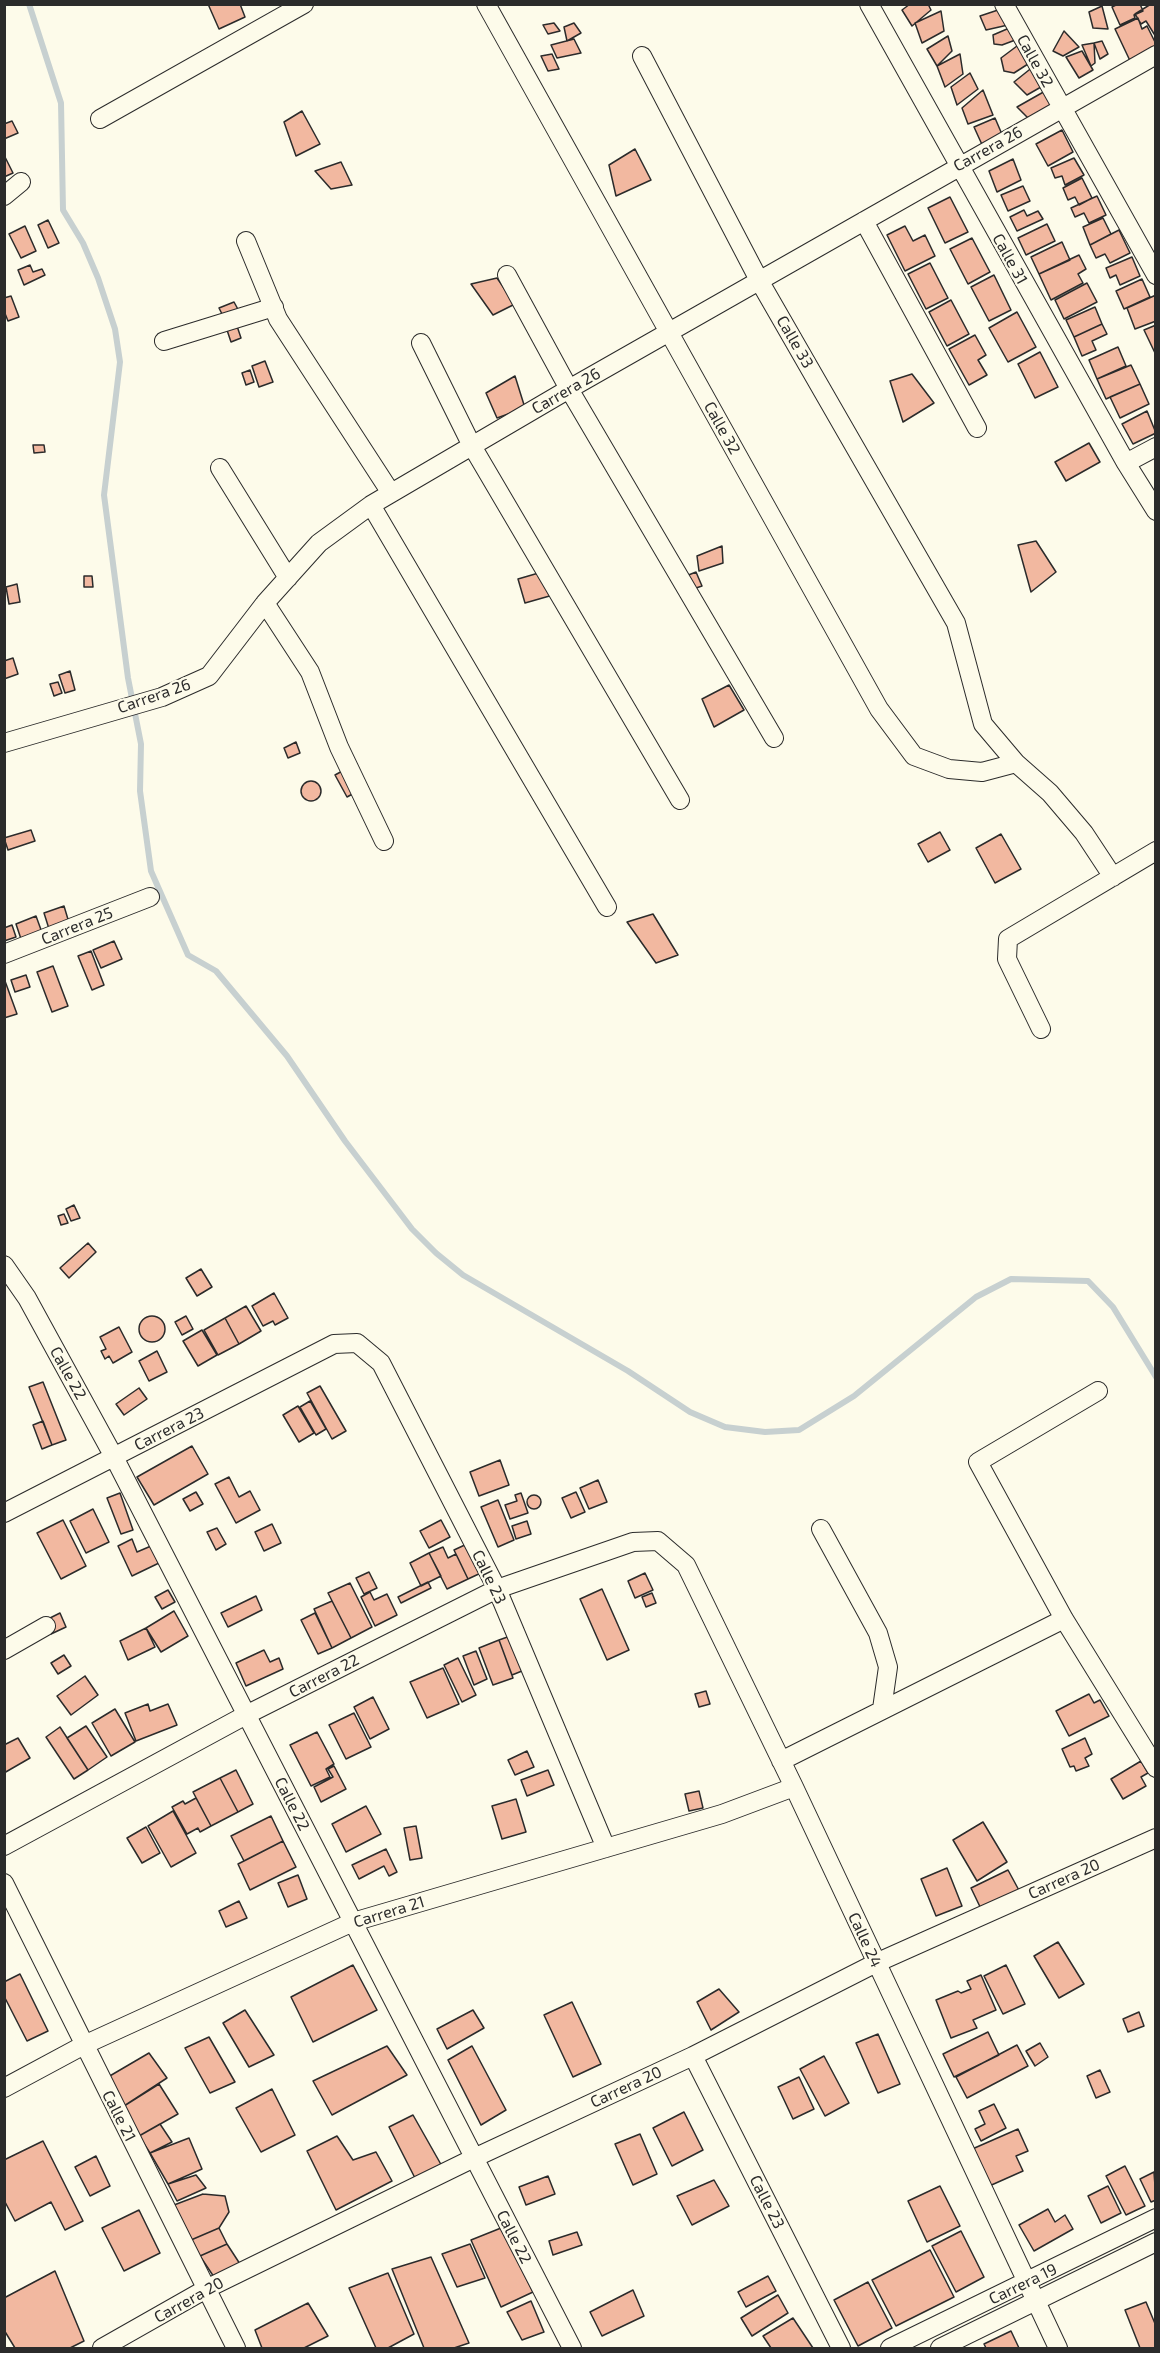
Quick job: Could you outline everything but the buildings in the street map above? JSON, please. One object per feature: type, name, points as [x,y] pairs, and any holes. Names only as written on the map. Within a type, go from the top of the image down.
[{"type":"street","points":[[100,119],[304,4]]},
{"type":"street","name":"Calle 32","points":[[486,4],[879,709],[914,756],[949,769],[982,772],[1016,763]]},
{"type":"street","name":"Calle 31","points":[[869,4],[958,166],[1155,511]]},
{"type":"street","name":"Calle 32","points":[[1004,4],[1155,275]]},
{"type":"street","name":"Carrera 26","points":[[4,743],[162,697],[209,676],[265,603],[319,543],[371,505],[569,389],[1155,55]]},
{"type":"street","name":"Calle 33","points":[[642,56],[760,282],[956,623],[983,724],[1016,763],[1050,793],[1084,833],[1113,877]]},
{"type":"street","points":[[4,196],[21,182]]},
{"type":"street","points":[[864,221],[978,428]]},
{"type":"street","points":[[246,241],[278,319],[392,493]]},
{"type":"street","points":[[507,275],[569,389],[774,738]]},
{"type":"street","points":[[164,340],[274,307]]},
{"type":"street","points":[[421,343],[472,446],[680,800]]},
{"type":"street","points":[[1126,463],[1155,447]]},
{"type":"street","points":[[220,468],[288,578]]},
{"type":"street","points":[[371,505],[607,907]]},
{"type":"street","points":[[265,603],[310,672],[339,747],[384,841]]},
{"type":"street","points":[[1041,1029],[1007,959],[1008,939],[1155,851]]},
{"type":"street","name":"Carrera 25","points":[[4,954],[150,897]]},
{"type":"street","name":"Calle 22","points":[[4,1264],[27,1298],[114,1457],[572,2349]]},
{"type":"street","name":"Calle 23","points":[[334,1344],[357,1343],[381,1363],[497,1589],[606,1848]]},
{"type":"street","name":"Carrera 23","points":[[4,1513],[334,1344]]},
{"type":"street","points":[[1098,1391],[978,1462],[1064,1619],[1155,1768]]},
{"type":"street","points":[[821,1529],[878,1633],[888,1667],[882,1709]]},
{"type":"street","name":"Carrera 22","points":[[4,1846],[246,1715],[497,1589],[633,1542],[658,1541]]},
{"type":"street","name":"Calle 24","points":[[658,1541],[686,1565],[794,1787],[1058,2349]]},
{"type":"street","points":[[781,1761],[1064,1619]]},
{"type":"street","points":[[4,1650],[46,1626]]},
{"type":"street","name":"Carrera 21","points":[[4,2088],[84,2045],[353,1922],[722,1814],[794,1787]]},
{"type":"street","name":"Carrera 20","points":[[102,2349],[206,2289],[474,2158],[693,2056],[876,1963],[1155,1838]]},
{"type":"street","name":"Calle 21","points":[[4,1883],[236,2349]]},
{"type":"street","name":"Calle 23","points":[[693,2056],[841,2349]]},
{"type":"street","name":"Carrera 19","points":[[890,2349],[1155,2218]]},
{"type":"street","name":"Carrera 19","points":[[940,2349],[1155,2242]]},
{"type":"waterway","points":[[29,4],[61,103],[63,210],[83,243],[98,278],[115,329],[120,362],[104,495],[128,678],[141,744],[140,791],[151,871],[188,955],[216,971],[287,1056],[345,1141],[412,1229],[463,1275],[628,1371],[690,1412],[725,1427],[765,1432],[799,1430],[854,1396],[976,1297],[1011,1279],[1088,1281],[1113,1307],[1156,1377]]}]
